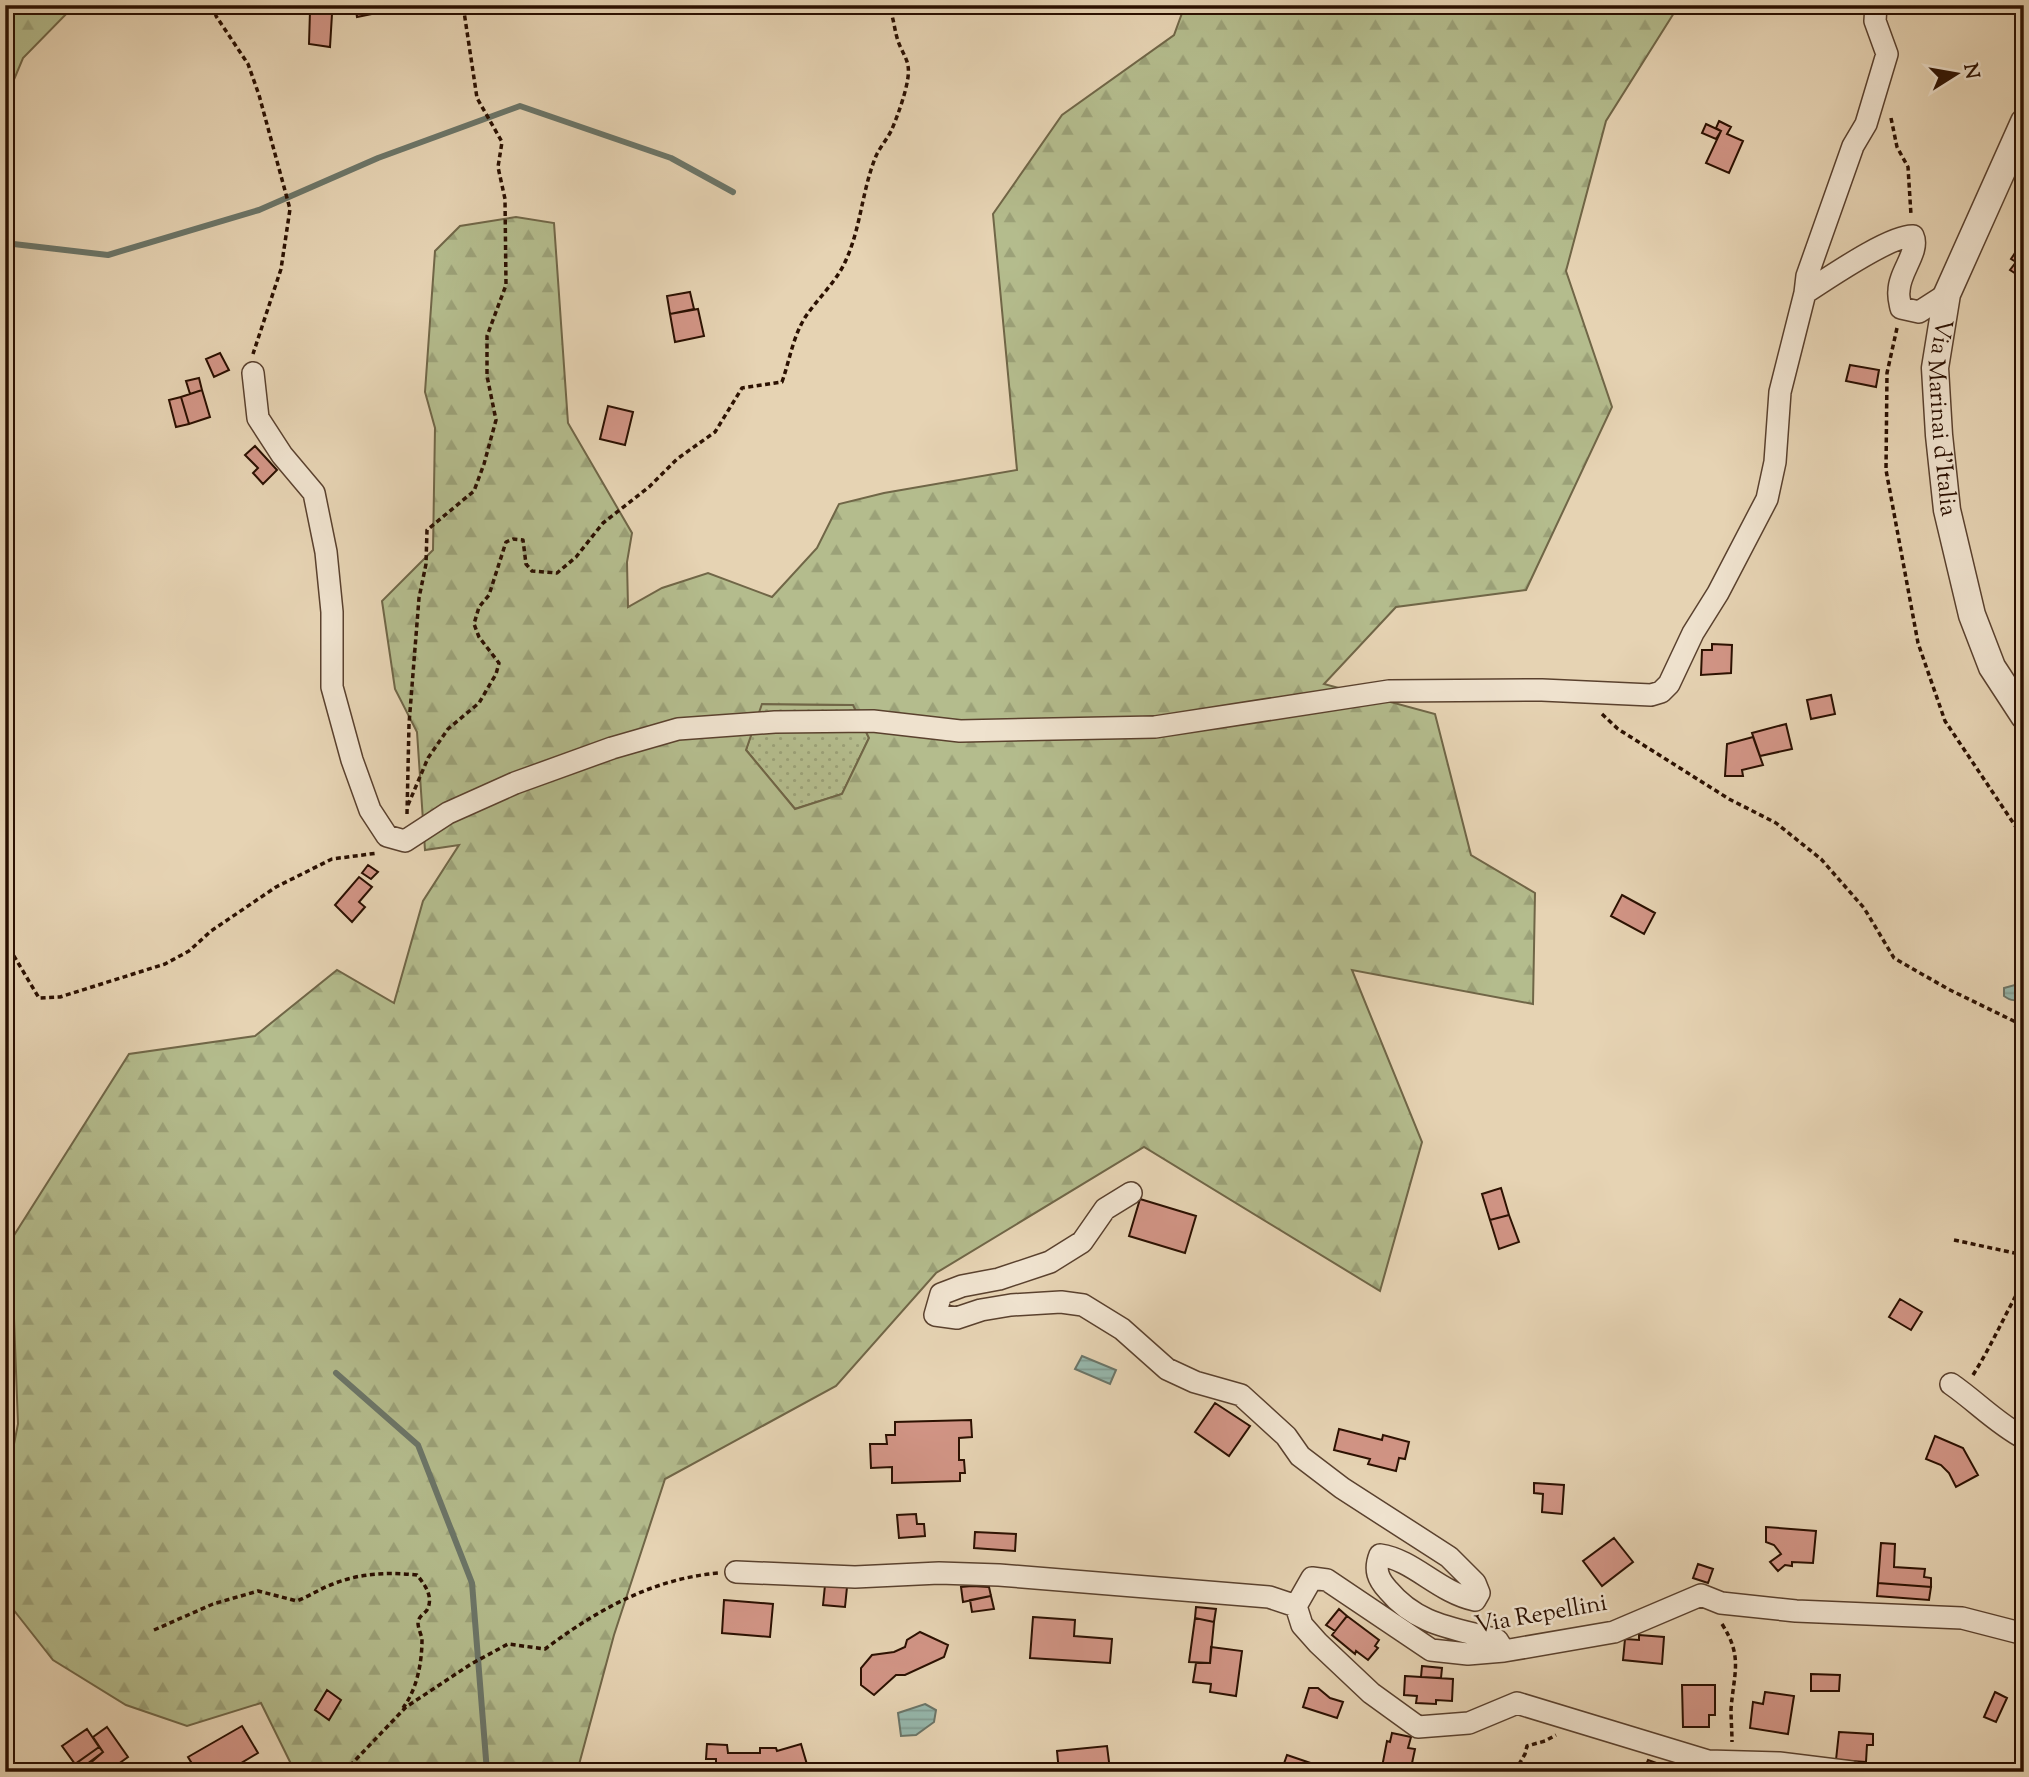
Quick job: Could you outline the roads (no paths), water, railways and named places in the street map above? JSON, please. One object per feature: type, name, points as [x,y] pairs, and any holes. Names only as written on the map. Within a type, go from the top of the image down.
[{"type":"street","points":[[253,373],[258,418],[282,455],[314,493],[326,552],[332,612],[332,687],[352,760],[370,810],[387,836],[405,841],[448,813],[515,783],[612,748],[678,729],[775,722],[873,721],[960,731],[1155,727],[1389,691],[1471,688],[1651,695],[1661,692],[1669,684],[1693,633],[1718,593],[1767,499],[1775,462],[1780,392],[1807,276],[1853,146],[1866,124],[1887,54],[1875,21],[1876,5]]},
{"type":"street","name":"Via Marinai d'Italia","points":[[2024,122],[1947,295],[1935,368],[1938,435],[1948,510],[1972,615],[1993,667],[2024,716]]},
{"type":"street","points":[[1805,293],[1873,252],[1905,236],[1913,236],[1916,242],[1914,251],[1905,267],[1898,290],[1901,308],[1919,312],[1947,295]]},
{"type":"street","points":[[1131,1193],[1105,1209],[1082,1242],[1050,1262],[941,1294],[935,1315],[957,1318],[981,1310],[1024,1304],[1061,1302],[1083,1305],[1122,1329],[1167,1368],[1195,1382],[1241,1395],[1286,1436],[1300,1456],[1342,1488],[1449,1557],[1475,1583],[1479,1593],[1475,1600],[1463,1597],[1429,1580],[1393,1557],[1380,1555],[1376,1565],[1378,1579],[1404,1607],[1413,1614],[1459,1632],[1497,1640],[1504,1651]]},
{"type":"street","points":[[1957,1388],[2001,1426],[2024,1438]]},
{"type":"street","points":[[736,1572],[855,1577],[939,1573],[1052,1578],[1269,1597],[1296,1606],[1301,1625],[1318,1643],[1371,1693],[1418,1727],[1468,1723],[1517,1703],[1708,1760],[1779,1763],[1852,1772]]},
{"type":"street","name":"Via Repellini","points":[[1296,1606],[1312,1578],[1327,1580],[1432,1650],[1468,1654],[1504,1651],[1614,1632],[1701,1595],[1721,1603],[1796,1611],[1962,1618],[2024,1634]]},
{"type":"water","points":[[2021,972],[2024,977],[2024,996],[2016,1000],[2009,999],[2004,996],[2004,988],[2015,985],[2017,974]]},
{"type":"water","points":[[1082,1356],[1116,1370],[1110,1384],[1075,1369]]},
{"type":"water","points":[[925,1704],[936,1710],[934,1722],[916,1735],[901,1736],[898,1713]]},
{"type":"waterway","points":[[5,243],[108,255],[259,210],[378,158],[520,106],[671,158],[733,192]]},
{"type":"waterway","points":[[336,1373],[418,1445],[472,1583],[487,1772]]}]
